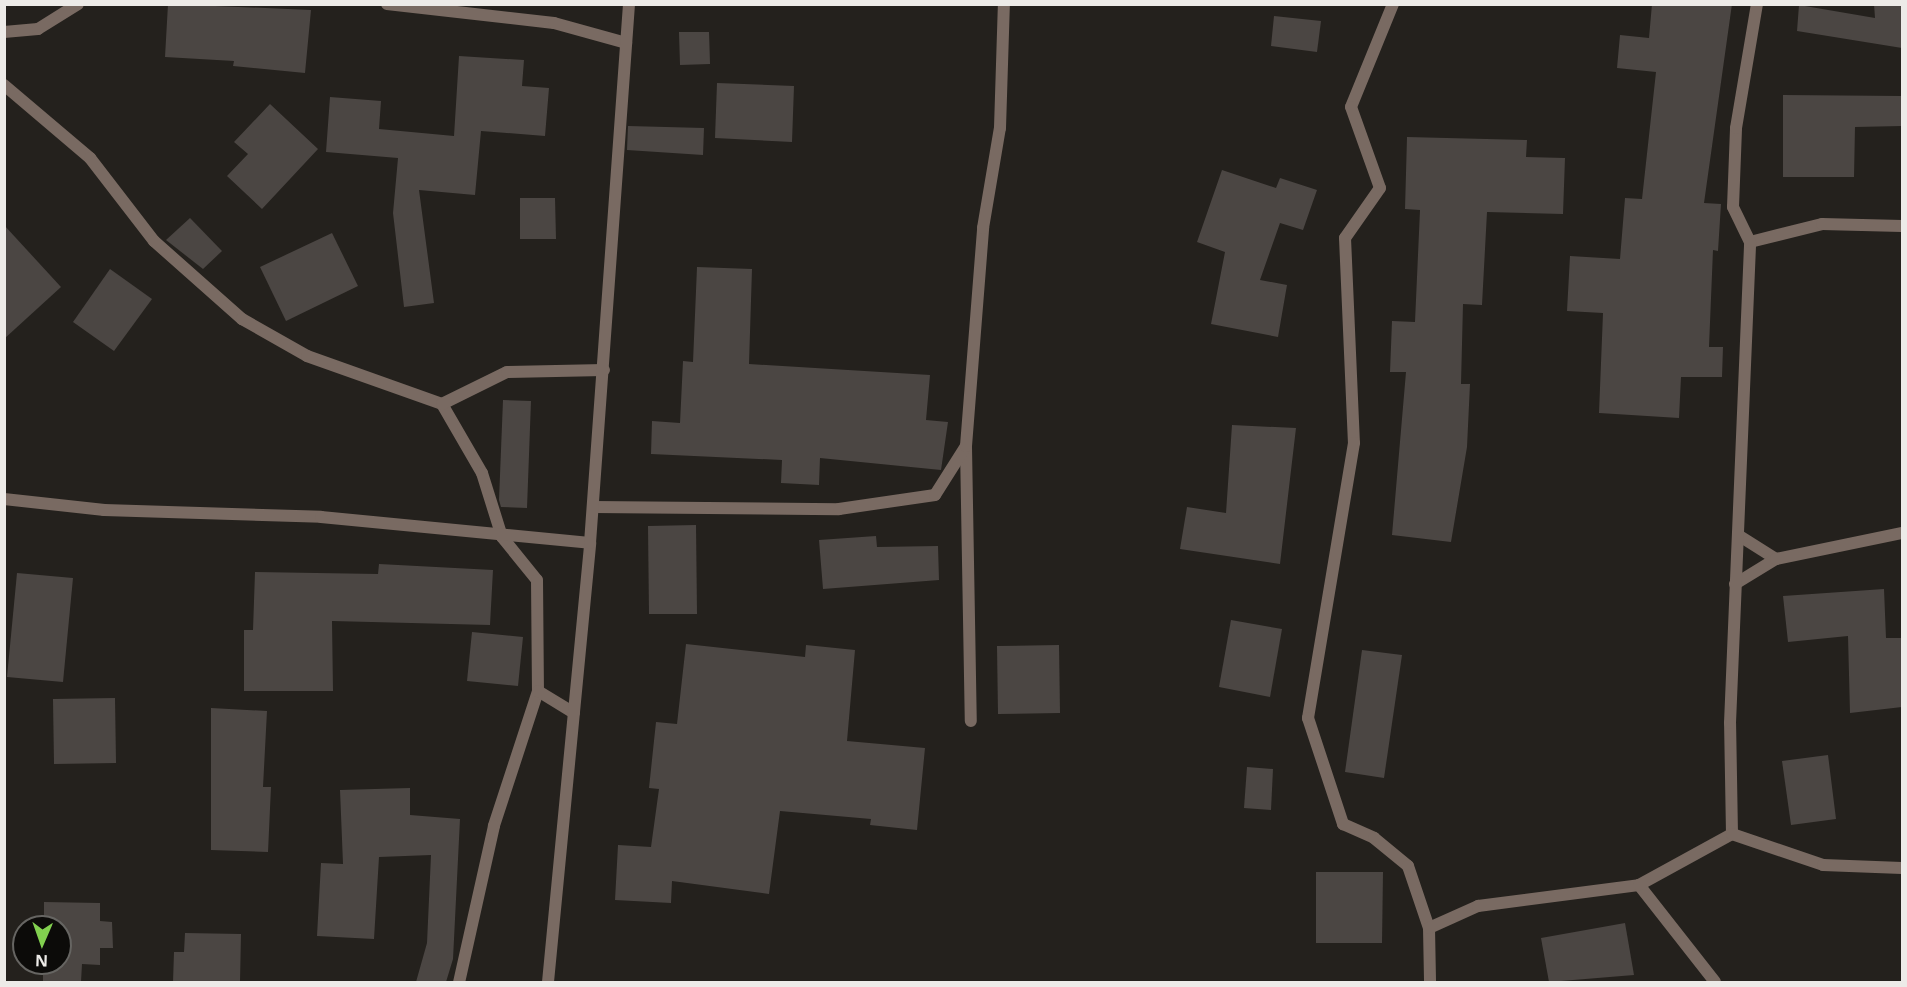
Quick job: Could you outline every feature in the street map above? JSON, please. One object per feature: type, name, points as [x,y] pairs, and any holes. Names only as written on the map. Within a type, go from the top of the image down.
[{"type":"street","points":[[4,32],[38,29],[78,4]]},
{"type":"street","points":[[387,4],[554,23],[626,43]]},
{"type":"street","points":[[548,982],[590,543],[630,4]]},
{"type":"street","points":[[971,720],[966,446],[983,228],[1000,128],[1004,4]]},
{"type":"street","points":[[1393,4],[1351,107],[1380,188],[1345,238],[1354,443],[1321,615],[1308,718],[1343,824],[1374,838],[1408,866],[1429,928],[1430,982]]},
{"type":"street","points":[[1732,834],[1735,584],[1750,242],[1733,207],[1736,128],[1757,4]]},
{"type":"street","points":[[4,85],[90,158],[154,241],[242,319],[307,356],[442,404],[482,473],[502,537],[537,580],[538,691],[494,826],[459,982]]},
{"type":"street","points":[[1750,242],[1822,224],[1902,226]]},
{"type":"street","points":[[442,404],[507,372],[604,370]]},
{"type":"street","points":[[593,507],[839,509],[934,495],[966,446]]},
{"type":"street","points":[[4,499],[104,510],[321,518],[502,537],[590,543]]},
{"type":"street","points":[[1735,584],[1776,559],[1902,533]]},
{"type":"street","points":[[1738,535],[1776,559]]},
{"type":"street","points":[[538,691],[574,713]]},
{"type":"street","points":[[1429,928],[1478,906],[1639,885],[1732,834],[1823,865],[1902,868]]},
{"type":"street","points":[[1639,885],[1715,982]]},
{"type":"building","points":[[168,4],[311,10],[305,73],[233,66],[234,61],[165,57]]},
{"type":"building","points":[[1652,4],[1732,4],[1704,203],[1721,204],[1718,251],[1713,250],[1709,347],[1723,347],[1722,377],[1681,377],[1679,418],[1599,413],[1603,313],[1567,311],[1570,256],[1620,259],[1625,198],[1642,199],[1656,72],[1617,68],[1620,35],[1649,38]]},
{"type":"building","points":[[1874,4],[1902,4],[1902,48],[1797,31],[1799,5],[1875,18]]},
{"type":"building","points":[[1274,16],[1321,21],[1317,52],[1271,46]]},
{"type":"building","points":[[679,32],[709,32],[710,64],[680,65]]},
{"type":"building","points":[[459,56],[524,60],[522,86],[549,88],[545,136],[481,131],[475,195],[419,190],[434,303],[404,307],[393,213],[398,158],[326,152],[330,97],[381,101],[379,129],[454,136]]},
{"type":"building","points":[[717,83],[794,86],[792,142],[715,138]]},
{"type":"building","points":[[1783,95],[1902,96],[1902,126],[1855,127],[1854,177],[1783,177]]},
{"type":"building","points":[[270,104],[318,149],[262,209],[227,176],[248,154],[234,142]]},
{"type":"building","points":[[628,126],[704,128],[703,155],[627,150]]},
{"type":"building","points":[[1407,137],[1527,140],[1526,157],[1565,158],[1563,214],[1487,212],[1482,305],[1463,304],[1461,384],[1470,384],[1467,447],[1451,542],[1392,535],[1406,372],[1390,372],[1392,321],[1415,322],[1420,210],[1405,209]]},
{"type":"building","points":[[1222,170],[1276,188],[1280,178],[1317,190],[1303,230],[1280,223],[1260,280],[1287,285],[1278,337],[1211,324],[1225,252],[1197,242]]},
{"type":"building","points":[[520,198],[555,198],[556,239],[520,239]]},
{"type":"building","points":[[190,218],[222,251],[203,269],[166,240]]},
{"type":"building","points":[[4,225],[61,287],[4,339]]},
{"type":"building","points":[[332,233],[358,286],[286,321],[260,267]]},
{"type":"building","points":[[697,267],[752,269],[749,364],[930,375],[926,420],[948,422],[941,470],[820,458],[819,485],[781,483],[782,460],[651,454],[652,421],[680,423],[683,361],[693,362]]},
{"type":"building","points":[[110,269],[152,299],[114,351],[73,322]]},
{"type":"building","points":[[503,400],[531,401],[527,508],[501,507],[499,500]]},
{"type":"building","points":[[1232,425],[1296,428],[1280,564],[1180,549],[1187,507],[1226,513]]},
{"type":"building","points":[[696,525],[697,614],[649,614],[648,526]]},
{"type":"building","points":[[876,536],[877,547],[938,546],[939,580],[823,589],[819,540]]},
{"type":"building","points":[[379,564],[493,570],[490,625],[332,621],[333,691],[244,691],[244,630],[253,630],[255,572],[378,574]]},
{"type":"building","points":[[17,573],[73,578],[63,682],[7,677]]},
{"type":"building","points":[[1884,589],[1886,638],[1902,638],[1902,707],[1850,713],[1848,636],[1788,642],[1783,596]]},
{"type":"building","points":[[1231,620],[1282,629],[1270,697],[1219,687]]},
{"type":"building","points":[[472,632],[523,637],[518,686],[467,681]]},
{"type":"building","points":[[686,644],[805,657],[806,645],[855,650],[847,741],[925,748],[917,830],[870,825],[871,819],[780,811],[769,894],[672,881],[671,903],[615,900],[618,845],[651,847],[659,789],[649,788],[656,722],[677,724]]},
{"type":"building","points":[[1059,645],[1060,713],[998,714],[997,646]]},
{"type":"building","points":[[1362,650],[1402,655],[1384,778],[1345,772]]},
{"type":"building","points":[[115,698],[116,763],[54,764],[53,699]]},
{"type":"building","points":[[211,708],[267,711],[263,787],[271,787],[268,852],[211,850]]},
{"type":"building","points":[[1828,755],[1836,819],[1791,825],[1782,761]]},
{"type":"building","points":[[1247,767],[1273,769],[1271,810],[1244,808]]},
{"type":"building","points":[[410,788],[410,815],[460,819],[453,959],[446,982],[416,982],[427,943],[431,855],[379,857],[374,939],[317,936],[321,863],[343,864],[340,790]]},
{"type":"building","points":[[1316,872],[1383,872],[1382,943],[1316,943]]},
{"type":"building","points":[[44,902],[100,903],[100,921],[112,922],[113,948],[100,948],[100,965],[82,964],[81,982],[43,982],[43,975],[72,975],[72,915],[44,915]]},
{"type":"building","points":[[1625,923],[1634,975],[1549,982],[1541,938]]},
{"type":"building","points":[[185,933],[241,934],[240,982],[173,982],[174,952],[184,952]]}]
